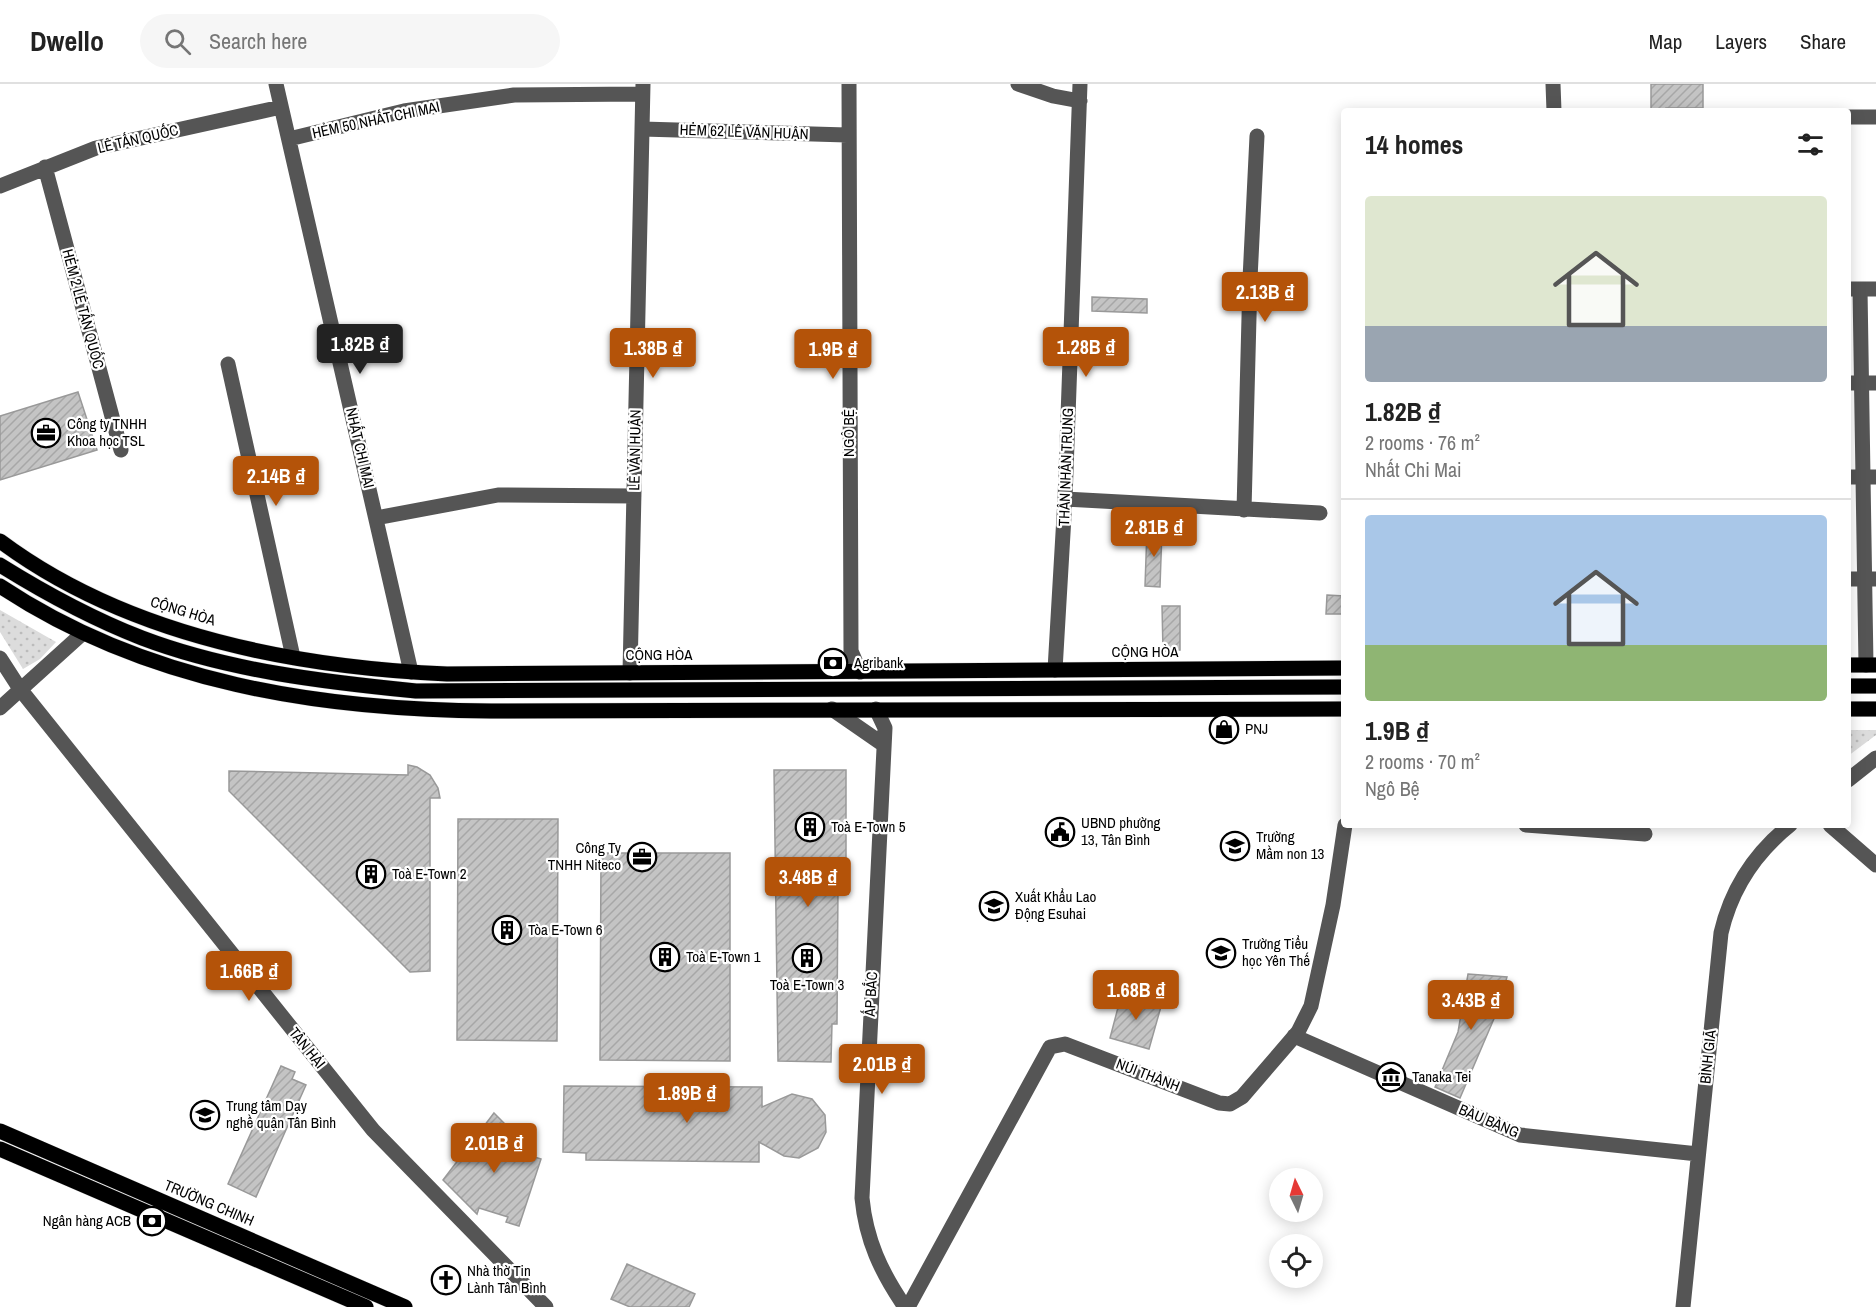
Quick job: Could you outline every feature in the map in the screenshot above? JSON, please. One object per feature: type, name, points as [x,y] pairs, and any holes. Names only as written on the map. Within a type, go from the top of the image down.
[{"type":"main road","name":"CỘNG HÒA","points":[[0,541],[72,587],[142,618],[211,639],[293,657],[411,672],[630,673],[1341,668]]},
{"type":"main road","points":[[0,565],[55,597],[142,638],[230,663],[322,681],[416,691],[1341,687]]},
{"type":"main road","points":[[0,586],[83,633],[147,661],[263,690],[342,703],[454,711],[1341,709]]},
{"type":"main road","points":[[1851,665],[1871,665]]},
{"type":"main road","points":[[860,672],[876,709]]},
{"type":"main road","points":[[1851,686],[1876,686]]},
{"type":"main road","points":[[1851,709],[1876,709]]},
{"type":"main road","name":"TRƯỜNG CHINH","points":[[0,1131],[120,1192],[366,1307]]},
{"type":"main road","name":"TRƯỜNG CHINH","points":[[0,1149],[120,1192],[405,1307]]},
{"type":"street","name":"NHẤT CHI MAI","points":[[276,84],[411,672]]},
{"type":"street","points":[[1018,84],[1053,96],[1080,101]]},
{"type":"street","name":"THÂN NHÂN TRUNG","points":[[1055,670],[1065,499],[1080,84]]},
{"type":"street","points":[[1553,84],[1554,108]]},
{"type":"street","name":"NGÔ BỆ","points":[[848,85],[851,651],[860,672]]},
{"type":"street","name":"LÊ VĂN HUÂN","points":[[630,673],[642,89]]},
{"type":"street","name":"HẺM 50 NHẤT CHI MAI","points":[[289,139],[404,111],[514,94],[642,89]]},
{"type":"street","name":"LÊ TẤN QUỐC","points":[[0,186],[96,148],[281,107]]},
{"type":"street","points":[[1851,117],[1876,117]]},
{"type":"street","name":"HẺM 62 LÊ VĂN HUÂN","points":[[642,129],[847,135]]},
{"type":"street","points":[[1244,510],[1250,279],[1257,136]]},
{"type":"street","name":"HẺM 2 LÊ TẤN QUỐC","points":[[45,167],[121,450]]},
{"type":"street","points":[[1871,665],[1870,579],[1862,477],[1862,383],[1854,289],[1876,289]]},
{"type":"street","points":[[228,364],[293,657]]},
{"type":"street","points":[[376,518],[498,495],[634,496]]},
{"type":"street","points":[[1065,499],[1320,513]]},
{"type":"street","points":[[1851,579],[1870,579]]},
{"type":"street","points":[[0,708],[83,633]]},
{"type":"street","name":"TÂN HẢI","points":[[0,658],[20,689],[373,1130],[546,1307]]},
{"type":"street","points":[[832,709],[884,745]]},
{"type":"street","name":"ẤP BẮC","points":[[876,709],[885,728],[862,1198],[865,1225],[874,1253],[888,1283],[907,1307]]},
{"type":"street","points":[[1851,778],[1876,758]]},
{"type":"street","name":"NÚI THÀNH","points":[[907,1307],[1050,1047],[1065,1044],[1225,1104],[1240,1099],[1305,1020],[1315,993],[1344,828]]},
{"type":"street","points":[[1566,828],[1645,834]]},
{"type":"street","name":"BÌNH GIÃ","points":[[1683,1307],[1718,951],[1725,916],[1730,900],[1752,864],[1786,828]]},
{"type":"street","points":[[1833,828],[1876,865]]},
{"type":"street","name":"BÀU BÀNG","points":[[1294,1036],[1520,1135],[1698,1154]]},
{"type":"shaded area","points":[[0,610],[56,642],[40,659],[23,669],[0,632]]},
{"type":"shaded area","points":[[1851,730],[1876,730],[1876,735],[1851,754]]},
{"type":"building","points":[[1651,84],[1703,84],[1703,108],[1651,108]]},
{"type":"building","points":[[1092,297],[1147,299],[1147,313],[1092,311]]},
{"type":"building","name":"Công ty TNHH Khoa học TSL","points":[[78,392],[97,450],[0,480],[0,416]]},
{"type":"building","points":[[1147,529],[1162,530],[1160,587],[1145,586]]},
{"type":"building","points":[[1327,595],[1341,596],[1341,614],[1326,614]]},
{"type":"building","points":[[1162,606],[1180,606],[1180,650],[1163,651]]},
{"type":"building","name":"Toà E-Town 2","points":[[408,765],[417,767],[430,775],[438,788],[440,798],[430,798],[430,971],[410,972],[229,791],[229,771],[408,775]]},
{"type":"building","points":[[774,770],[846,770],[846,885],[838,885],[837,1024],[832,1024],[831,1062],[778,1061]]},
{"type":"building","name":"Tòa E-Town 6","points":[[458,819],[558,819],[557,1041],[457,1040]]},
{"type":"building","name":"Toà E-Town 1","points":[[601,853],[730,853],[730,1061],[600,1060]]},
{"type":"building","points":[[1468,974],[1507,977],[1496,1014],[1460,1098],[1435,1087],[1458,1032]]},
{"type":"building","points":[[1121,996],[1162,1003],[1149,1049],[1110,1038]]},
{"type":"building","points":[[281,1066],[295,1072],[292,1079],[306,1085],[256,1197],[228,1184]]},
{"type":"building","points":[[564,1086],[762,1087],[762,1107],[792,1094],[812,1099],[825,1115],[826,1132],[818,1148],[799,1158],[784,1156],[759,1142],[759,1162],[586,1160],[586,1153],[563,1152]]},
{"type":"building","points":[[494,1113],[509,1128],[497,1145],[541,1159],[519,1226],[506,1222],[508,1217],[479,1208],[477,1214],[443,1180]]},
{"type":"building","points":[[627,1264],[695,1294],[689,1307],[630,1307],[611,1299]]},
{"type":"place","name":"Công ty TNHH Khoa học TSL","points":[[46,433]]},
{"type":"place","name":"Agribank","points":[[833,663]]},
{"type":"place","name":"PNJ","points":[[1224,729]]},
{"type":"place","name":"Toà E-Town 5","points":[[810,827]]},
{"type":"place","name":"UBND phường 13, Tân Bình","points":[[1060,832]]},
{"type":"place","name":"Trường Mầm non 13","points":[[1235,846]]},
{"type":"place","name":"Công Ty TNHH Niteco","points":[[642,857]]},
{"type":"place","name":"Toà E-Town 2","points":[[371,874]]},
{"type":"place","name":"Xuất Khẩu Lao Động Esuhai","points":[[994,906]]},
{"type":"place","name":"Tòa E-Town 6","points":[[507,930]]},
{"type":"place","name":"Trường Tiểu học Yên Thế","points":[[1221,953]]},
{"type":"place","name":"Toà E-Town 1","points":[[665,957]]},
{"type":"place","name":"Toà E-Town 3","points":[[807,958]]},
{"type":"place","name":"Tanaka Tei","points":[[1391,1077]]},
{"type":"place","name":"Trung tâm Dạy nghề quận Tân Bình","points":[[205,1115]]},
{"type":"place","name":"Ngân hàng ACB","points":[[152,1221]]},
{"type":"place","name":"Nhà thờ Tin Lành Tân Bình","points":[[446,1280]]}]
